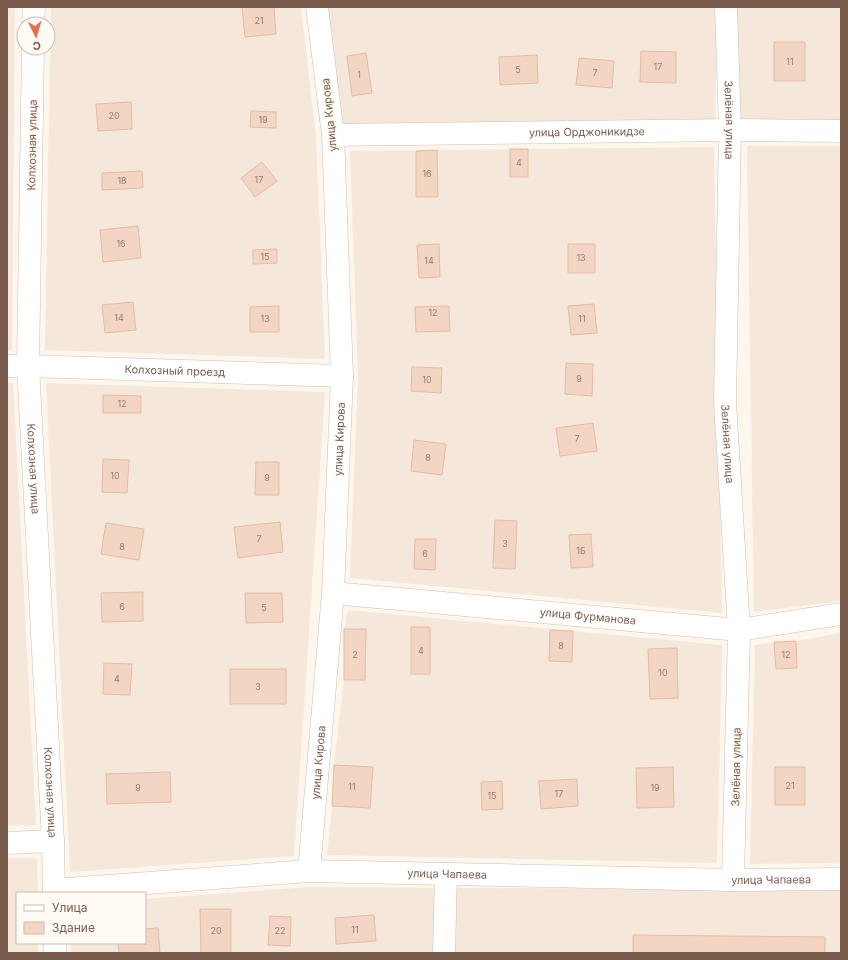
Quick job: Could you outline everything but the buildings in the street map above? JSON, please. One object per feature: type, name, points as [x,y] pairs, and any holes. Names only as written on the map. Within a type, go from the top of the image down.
[{"type":"street","name":"улица Кирова","points":[[309,871],[333,593],[342,376],[333,135],[317,7]]},
{"type":"street","name":"Зелёная улица","points":[[726,7],[730,130],[726,402],[739,630],[733,880]]},
{"type":"street","name":"Колхозная улица","points":[[33,56],[28,366],[53,841],[54,891]]},
{"type":"street","name":"улица Орджоникидзе","points":[[333,135],[730,130],[841,131]]},
{"type":"street","name":"Колхозный проезд","points":[[7,366],[342,376]]},
{"type":"street","name":"улица Фурманова","points":[[333,593],[739,630],[841,614]]},
{"type":"street","points":[[7,843],[53,841]]},
{"type":"street","name":"улица Чапаева","points":[[54,891],[309,871],[733,880],[841,880]]},
{"type":"street","points":[[444,953],[446,874]]},
{"type":"shaded area","points":[[7,7],[15,7],[12,350],[7,350]]},
{"type":"shaded area","points":[[51,7],[301,7],[316,137],[325,359],[45,350],[50,56],[56,56],[56,16],[51,16]]},
{"type":"shaded area","points":[[326,7],[718,7],[715,121],[338,129]]},
{"type":"shaded area","points":[[734,7],[841,7],[841,124],[739,124]]},
{"type":"shaded area","points":[[747,146],[841,146],[841,601],[754,612]]},
{"type":"shaded area","points":[[714,147],[722,613],[350,578],[358,376],[350,151]]},
{"type":"shaded area","points":[[7,383],[13,383],[36,825],[7,826]]},
{"type":"shaded area","points":[[46,383],[325,392],[294,856],[70,872]]},
{"type":"shaded area","points":[[348,610],[722,645],[717,863],[327,855],[334,765],[344,680],[344,629]]},
{"type":"shaded area","points":[[841,633],[841,863],[750,864],[755,645],[796,641]]},
{"type":"shaded area","points":[[7,858],[37,858],[38,892],[16,892],[16,944],[38,944],[38,953],[7,953]]},
{"type":"shaded area","points":[[309,887],[841,890],[841,953],[71,953],[71,944],[146,944],[146,899]]}]
